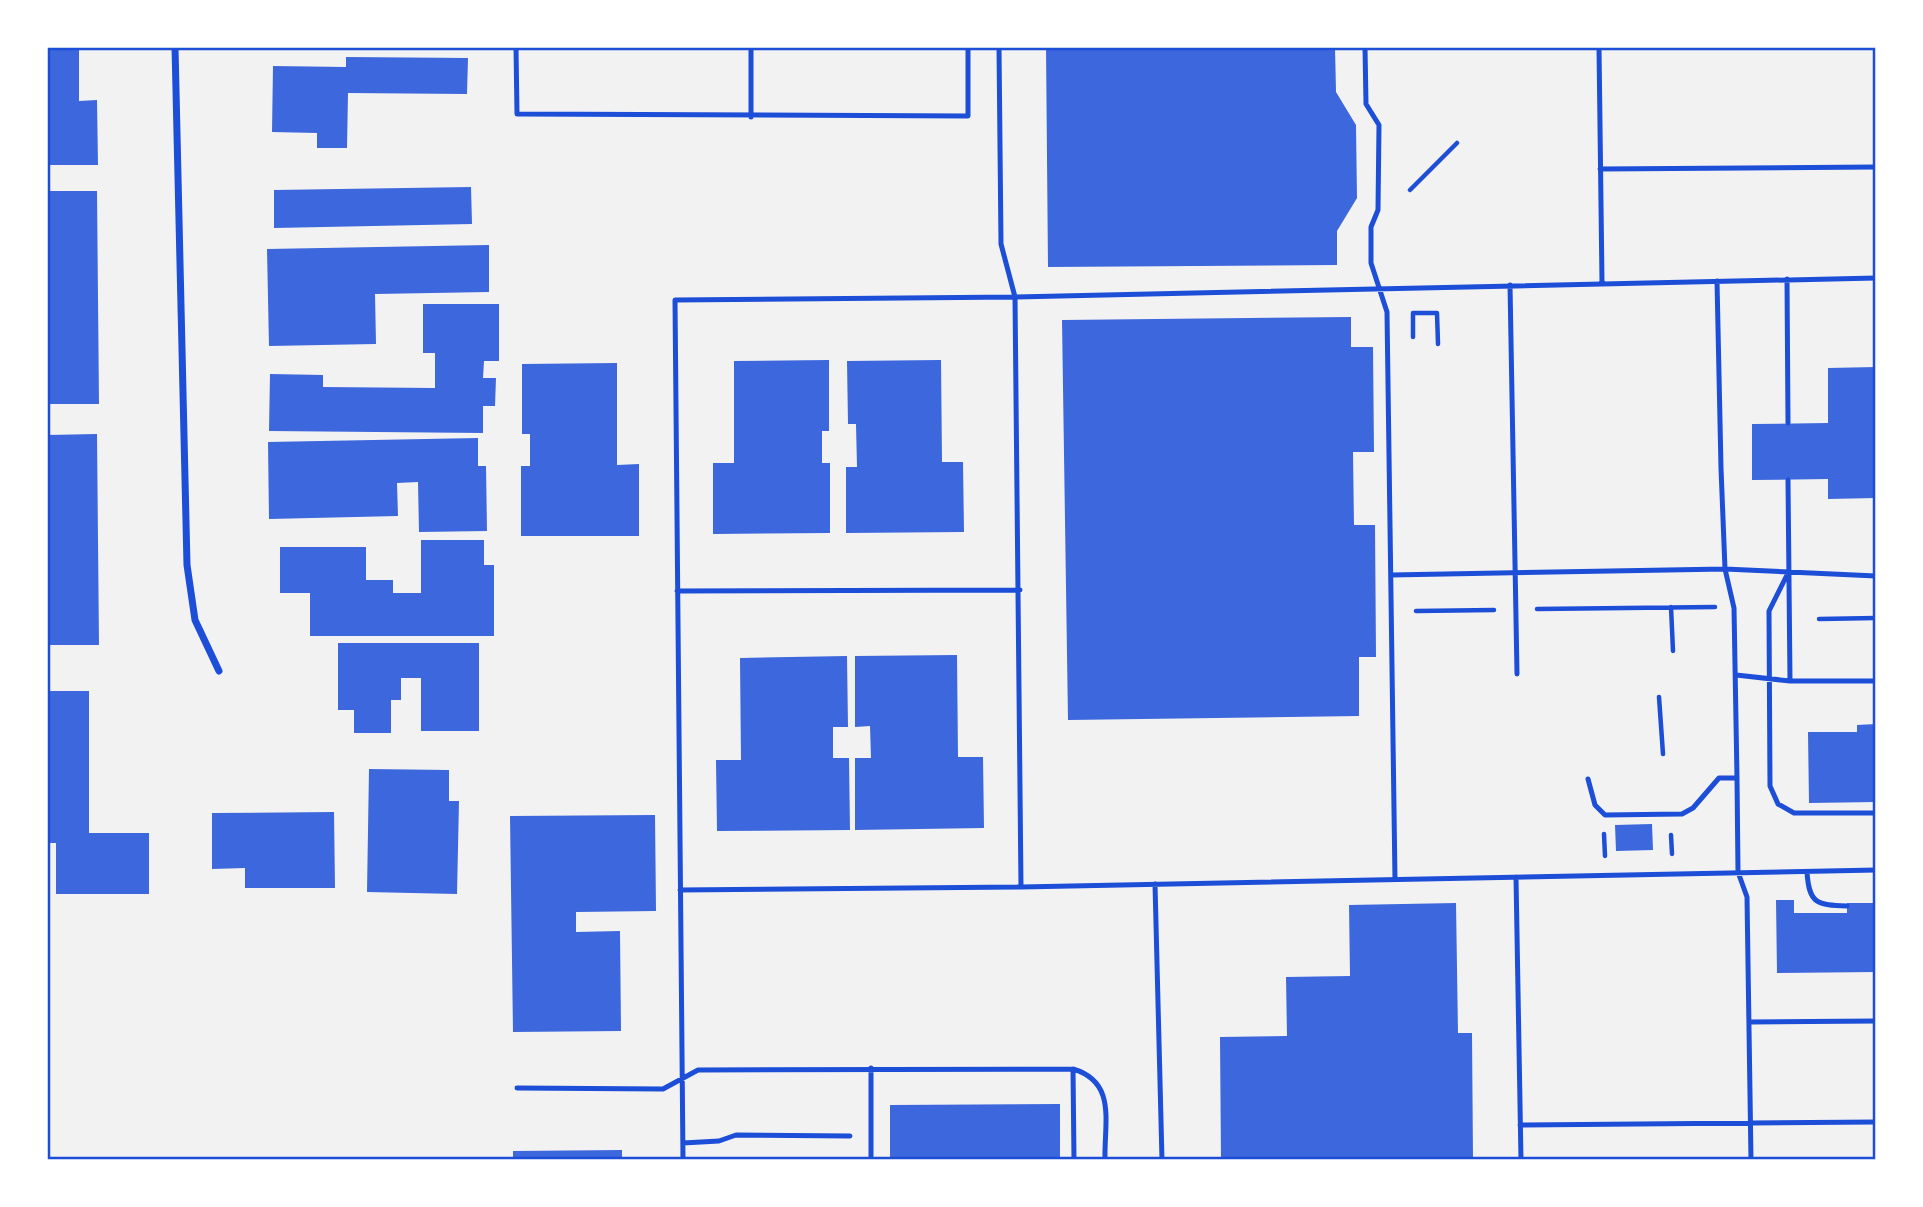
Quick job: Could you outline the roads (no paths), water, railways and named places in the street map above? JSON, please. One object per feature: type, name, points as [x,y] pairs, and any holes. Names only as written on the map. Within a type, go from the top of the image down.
[{"type":"street","points":[[175,47],[187,565],[195,620],[219,671]]},
{"type":"lane","points":[[516,47],[517,114],[751,117],[968,116],[968,47]]},
{"type":"lane","points":[[751,47],[751,117]]},
{"type":"lane","points":[[999,47],[1001,244],[1015,297],[1021,887]]},
{"type":"lane","points":[[1365,47],[1366,104],[1379,125],[1378,210],[1371,227],[1371,263],[1387,313],[1395,880]]},
{"type":"lane","points":[[1599,47],[1602,282]]},
{"type":"lane","points":[[1600,169],[1876,167]]},
{"type":"lane","points":[[683,1160],[675,300],[1015,297],[1876,278]]},
{"type":"lane","points":[[1787,279],[1788,423]]},
{"type":"lane","points":[[1717,281],[1725,569],[1734,608],[1737,675],[1738,872],[1747,897],[1751,1160]]},
{"type":"lane","points":[[1510,285],[1517,674]]},
{"type":"lane","points":[[1788,480],[1790,681]]},
{"type":"lane","points":[[1391,575],[1725,569],[1876,576]]},
{"type":"lane","points":[[1789,570],[1769,611],[1770,786],[1778,804],[1794,813],[1876,813]]},
{"type":"lane","points":[[677,591],[1020,590]]},
{"type":"lane","points":[[1737,675],[1790,681],[1876,681]]},
{"type":"lane","points":[[1588,779],[1595,806],[1605,815],[1682,814],[1693,808],[1719,778],[1737,778]]},
{"type":"lane","points":[[680,890],[1021,887],[1876,870]]},
{"type":"lane","points":[[1807,872],[1808,890],[1812,899],[1823,905],[1847,906]]},
{"type":"lane","points":[[1516,877],[1521,1160]]},
{"type":"lane","points":[[1155,884],[1161,1160]]},
{"type":"lane","points":[[1750,1022],[1876,1021]]},
{"type":"lane","points":[[871,1068],[871,1160]]},
{"type":"lane","points":[[517,1088],[663,1088],[698,1070],[1073,1069],[1091,1075],[1104,1091],[1105,1160]]},
{"type":"lane","points":[[1073,1069],[1074,1160]]},
{"type":"lane","points":[[1520,1125],[1876,1122]]},
{"type":"lane","points":[[683,1143],[719,1141],[736,1136],[850,1136]]}]
